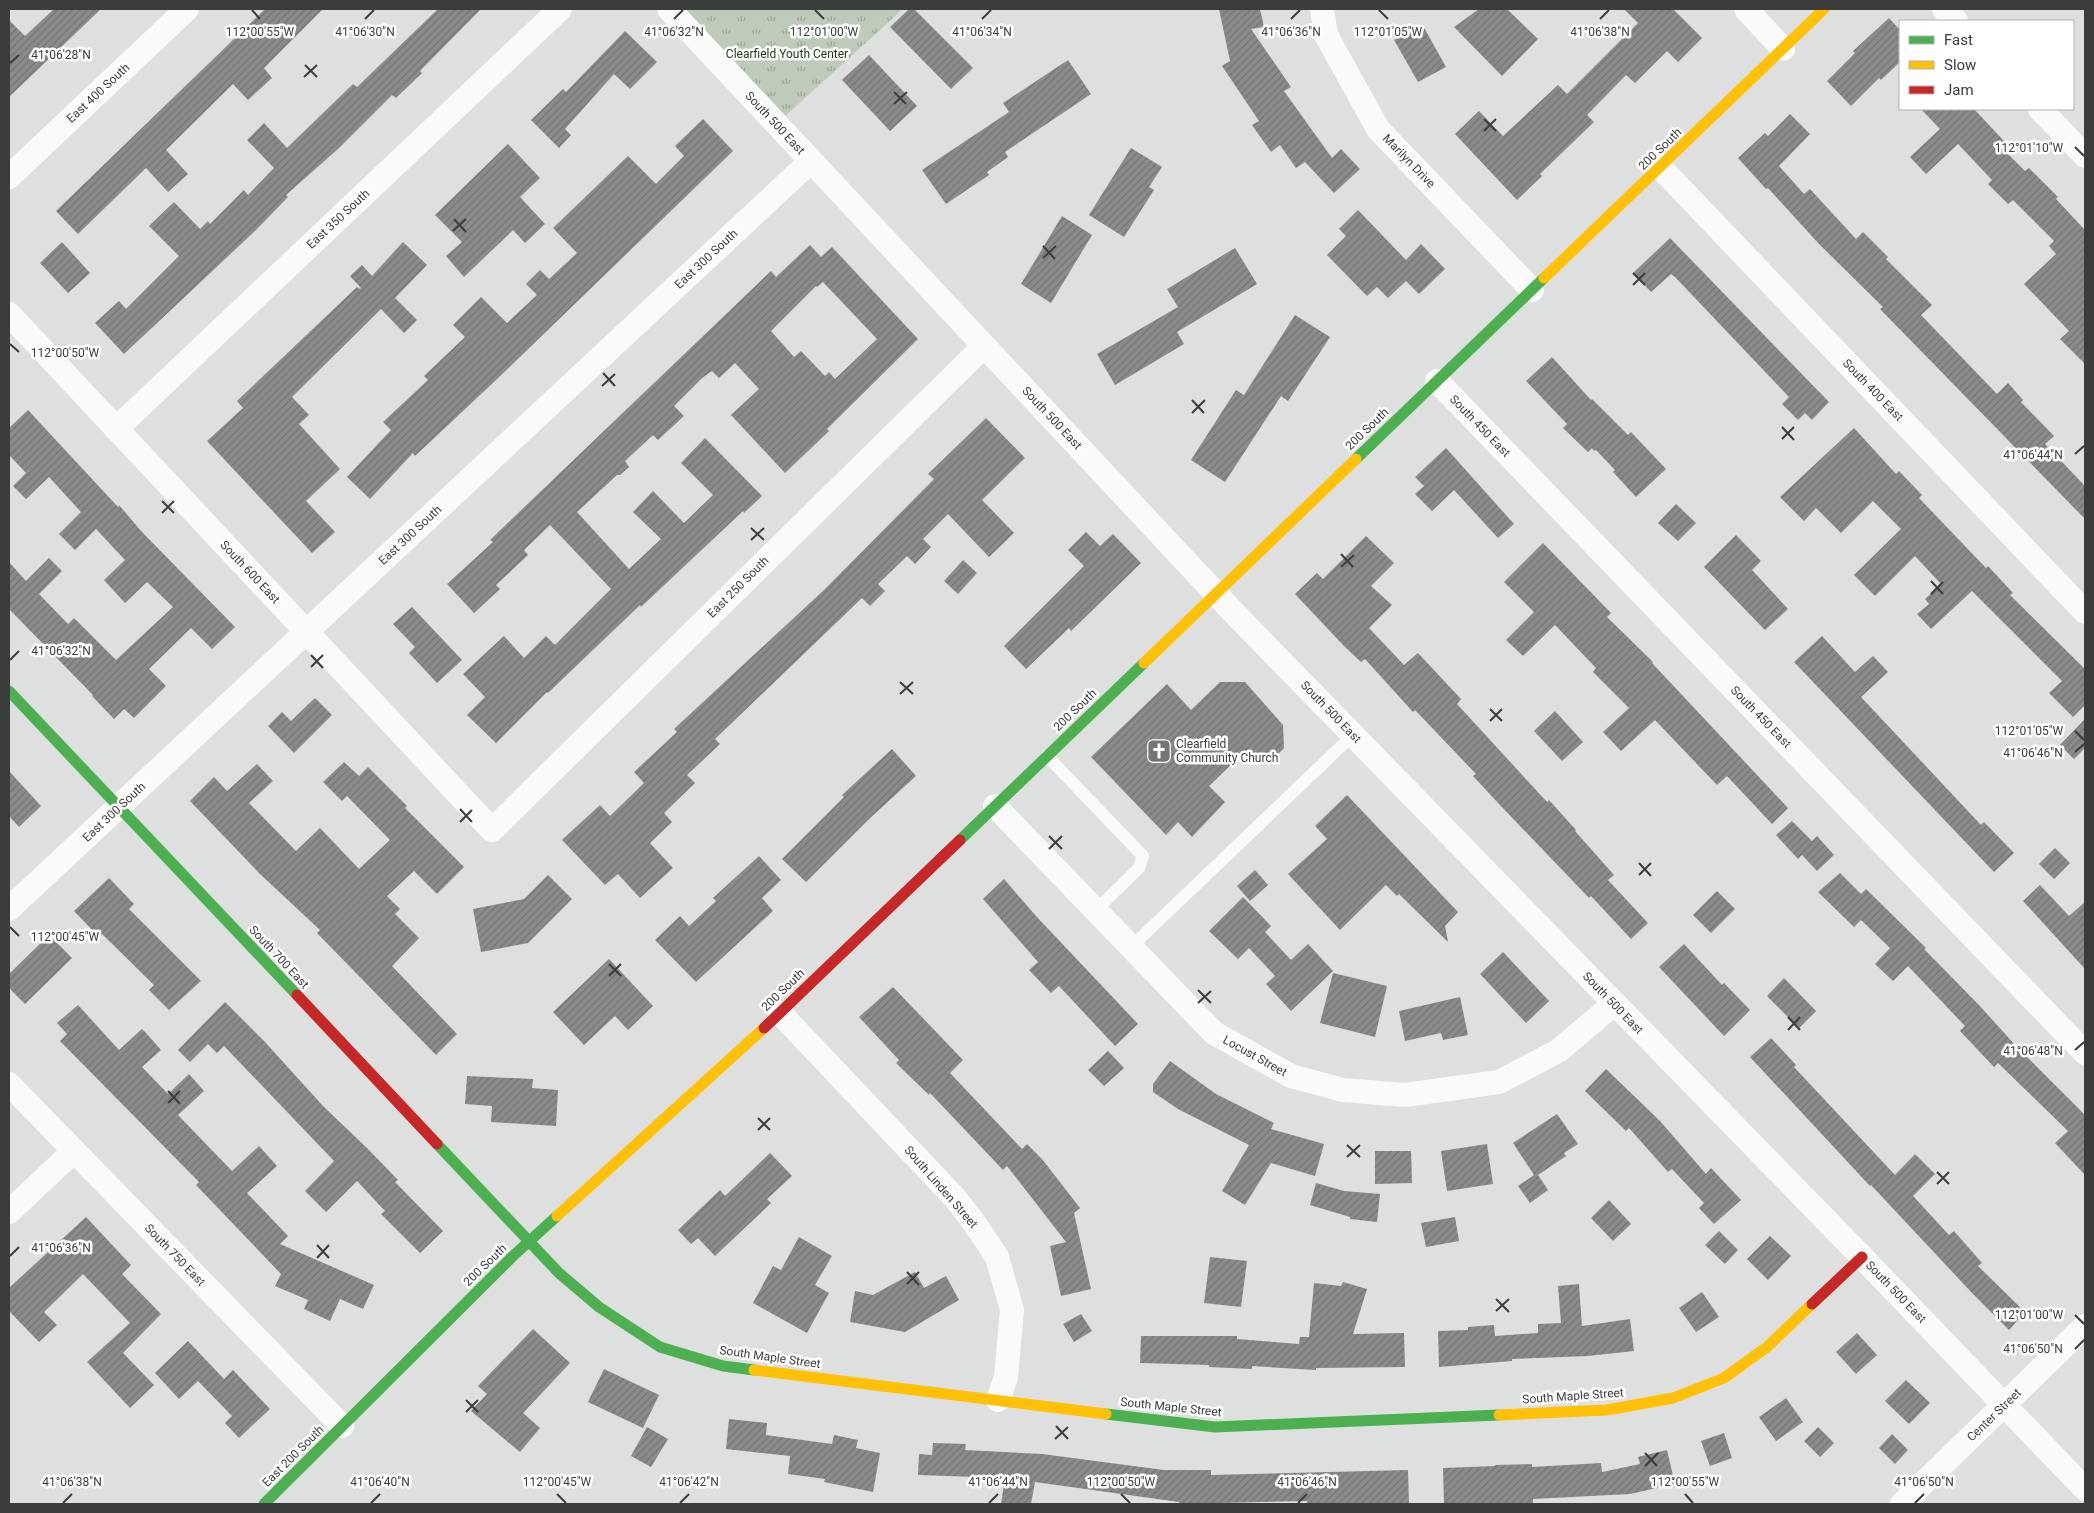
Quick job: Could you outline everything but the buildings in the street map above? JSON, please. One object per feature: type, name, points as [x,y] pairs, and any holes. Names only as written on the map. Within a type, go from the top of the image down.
[{"type":"street","name":"East 400 South","points":[[9,178],[187,9]]},
{"type":"street","name":"East 350 South","points":[[116,429],[560,9]]},
{"type":"street","name":"South 500 East","points":[[668,9],[1216,594],[1862,1257],[2085,1489]]},
{"type":"street","name":"Marilyn Drive","points":[[1322,9],[1326,35],[1378,129],[1532,290]]},
{"type":"street","points":[[1746,9],[1783,49]]},
{"type":"street","name":"200 South","points":[[342,1426],[513,1256],[780,1013],[1824,9]]},
{"type":"street","points":[[1944,9],[1955,20]]},
{"type":"street","points":[[2041,110],[2085,156]]},
{"type":"street","name":"East 300 South","points":[[9,910],[811,161]]},
{"type":"street","name":"South 400 East","points":[[1660,167],[2085,612]]},
{"type":"street","name":"South 600 East","points":[[9,314],[492,830]]},
{"type":"street","name":"East 250 South","points":[[492,830],[984,346]]},
{"type":"street","name":"South 450 East","points":[[1437,381],[2085,1053]]},
{"type":"street","name":"South 700 East","points":[[9,691],[530,1242]]},
{"type":"street","name":"Locust Street","points":[[995,806],[1214,1033],[1291,1076],[1343,1090],[1405,1095],[1499,1082],[1558,1051],[1614,1004]]},
{"type":"street","name":"South Linden Street","points":[[780,1013],[955,1198],[997,1257],[1012,1310],[1006,1377],[998,1400]]},
{"type":"street","name":"South 750 East","points":[[9,1084],[342,1426]]},
{"type":"street","points":[[9,1212],[74,1151]]},
{"type":"street","name":"South Maple Street","points":[[530,1242],[560,1273],[599,1307],[660,1347],[723,1366],[1215,1427],[1607,1410],[1673,1398],[1724,1378],[1766,1347],[1862,1257]]},
{"type":"street","name":"Center Street","points":[[1902,1504],[2085,1326]]},
{"type":"street","name":"East 200 South","points":[[264,1504],[342,1426]]},
{"type":"lane","points":[[1131,947],[1353,735]]},
{"type":"lane","points":[[1047,756],[1143,856],[1139,868],[1096,910]]},
{"type":"green space","name":"Clearfield Youth Center","points":[[683,9],[903,9],[783,118]]},
{"type":"traffic: fast","points":[[1356,459],[1544,278]]},
{"type":"traffic: fast","points":[[960,840],[1144,663]]},
{"type":"traffic: fast","points":[[9,691],[297,995]]},
{"type":"traffic: fast","points":[[437,1144],[559,1273],[599,1307],[660,1347],[723,1366],[754,1370]]},
{"type":"traffic: fast","points":[[264,1504],[513,1256],[557,1216]]},
{"type":"traffic: fast","points":[[1106,1414],[1215,1427],[1499,1415]]},
{"type":"traffic: slow","points":[[1544,278],[1824,9]]},
{"type":"traffic: slow","points":[[1144,663],[1356,459]]},
{"type":"traffic: slow","points":[[557,1216],[764,1028]]},
{"type":"traffic: slow","points":[[1499,1415],[1607,1410],[1673,1398],[1724,1378],[1767,1347],[1812,1304]]},
{"type":"traffic: slow","points":[[754,1370],[1106,1414]]},
{"type":"traffic: jam","points":[[764,1028],[960,840]]},
{"type":"traffic: jam","points":[[297,995],[437,1144]]},
{"type":"traffic: jam","points":[[1812,1304],[1862,1257]]},
{"type":"place","name":"Clearfield Community Church","points":[[1159,751]]}]
